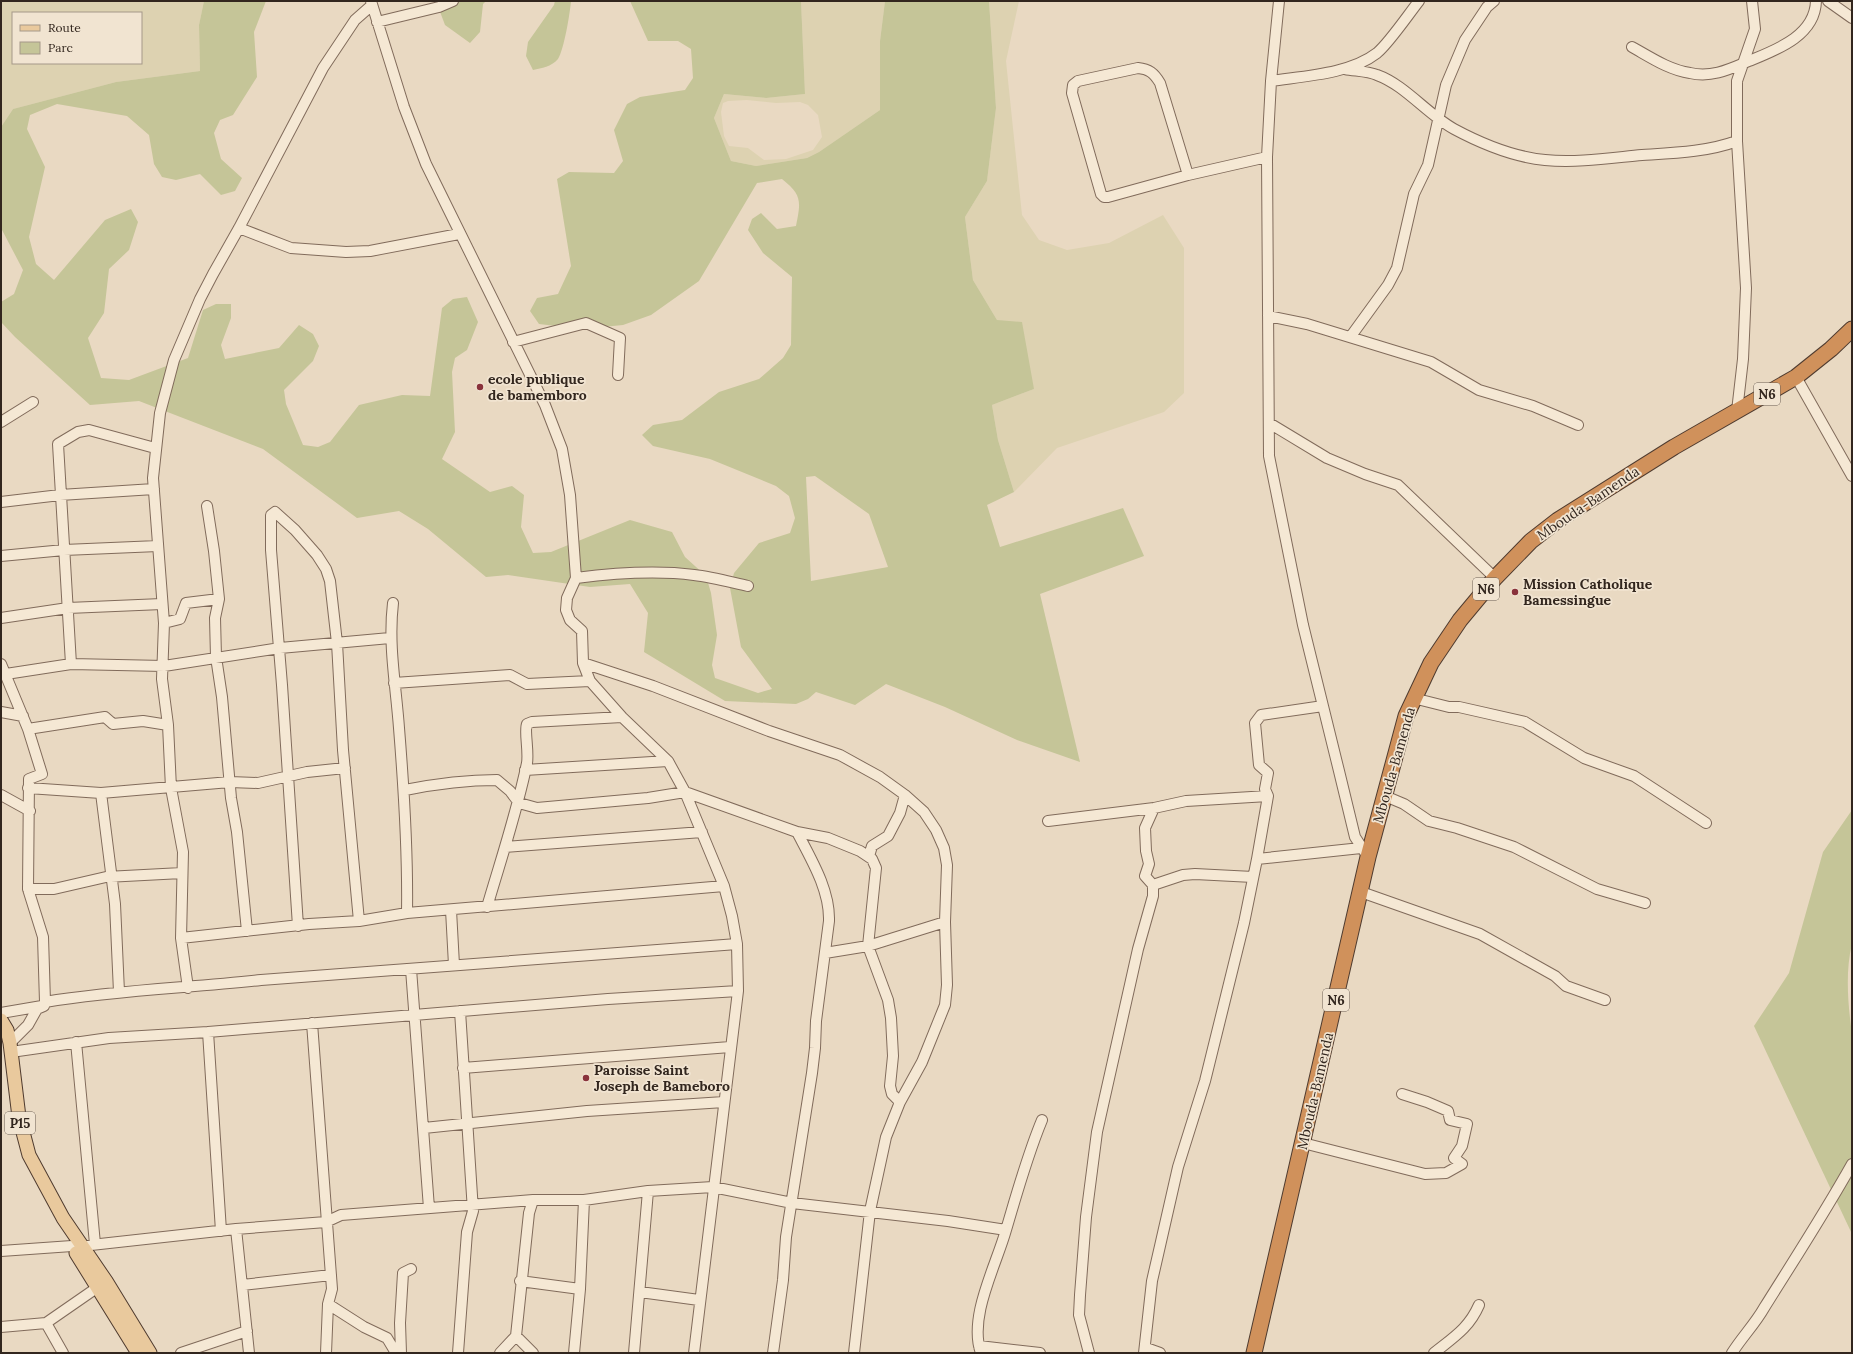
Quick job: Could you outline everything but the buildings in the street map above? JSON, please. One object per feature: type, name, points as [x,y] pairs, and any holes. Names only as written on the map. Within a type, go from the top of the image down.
[{"type":"highway","name":"Mbouda-Bamenda","points":[[1254,1353],[1361,892],[1365,852],[1385,796],[1406,716],[1413,698],[1431,663],[1451,632],[1495,578],[1532,541],[1558,520],[1674,447],[1796,377],[1831,349],[1852,329]]},
{"type":"main road","name":"P15","points":[[1,1020],[6,1030],[11,1048],[17,1101],[25,1145],[41,1180],[98,1287],[138,1353]]},
{"type":"main road","name":"P15","points":[[77,1246],[150,1353]]},
{"type":"street","points":[[377,22],[439,7],[453,1]]},
{"type":"street","points":[[1257,859],[1365,852],[1355,837],[1303,624],[1272,480],[1269,456],[1267,157],[1271,82],[1279,1]]},
{"type":"street","points":[[1271,82],[1345,69],[1362,62],[1377,53],[1419,1]]},
{"type":"street","points":[[1352,336],[1388,285],[1397,268],[1414,194],[1428,165],[1446,85],[1465,40],[1487,7],[1494,1]]},
{"type":"street","points":[[1737,411],[1743,359],[1746,288],[1737,141],[1737,80],[1755,29],[1752,1]]},
{"type":"street","points":[[1632,47],[1669,67],[1691,74],[1716,73],[1730,70],[1782,48],[1797,37],[1808,24],[1814,12],[1816,1]]},
{"type":"street","points":[[1828,1],[1852,18]]},
{"type":"street","points":[[188,988],[181,938],[183,852],[171,788],[168,725],[162,679],[164,666],[164,622],[154,489],[155,448],[164,395],[174,360],[200,299],[323,68],[355,20],[371,3],[415,138],[459,234],[544,405],[562,449],[570,495],[576,578],[567,598],[566,610],[570,620],[582,631],[583,663],[590,681],[622,717],[668,761],[685,792],[702,832],[724,886],[732,916],[737,944],[738,991],[699,1300],[694,1353]]},
{"type":"street","points":[[1188,175],[1160,83],[1154,73],[1146,69],[1138,68],[1078,81],[1073,85],[1072,93],[1101,194],[1104,197],[1188,175],[1267,157]]},
{"type":"street","points":[[1345,69],[1377,75],[1398,87],[1438,120],[1461,133],[1504,151],[1544,160],[1573,161],[1669,154],[1716,148],[1737,141]]},
{"type":"street","points":[[239,228],[291,248],[336,251],[370,251],[459,234]]},
{"type":"street","points":[[1268,316],[1307,324],[1352,336],[1431,362],[1479,390],[1533,406],[1578,425]]},
{"type":"street","points":[[513,342],[586,323],[620,338],[618,375]]},
{"type":"street","points":[[1796,377],[1852,476]]},
{"type":"street","points":[[1,422],[33,402]]},
{"type":"street","points":[[1269,423],[1327,458],[1365,474],[1398,485],[1495,578]]},
{"type":"street","points":[[71,664],[58,444],[78,432],[88,430],[155,448]]},
{"type":"street","points":[[1,502],[60,495],[154,489]]},
{"type":"street","points":[[207,506],[219,599],[215,618],[216,657],[247,931]]},
{"type":"street","points":[[298,926],[280,648],[271,550],[271,515],[275,512],[305,540],[326,569],[331,587],[337,643],[345,768],[359,921]]},
{"type":"street","points":[[1,556],[64,550],[158,546]]},
{"type":"street","points":[[576,578],[609,574],[655,573],[694,575],[748,586]]},
{"type":"street","points":[[164,622],[180,619],[185,606],[189,602],[219,599]]},
{"type":"street","points":[[393,603],[390,638],[404,790],[407,842],[407,914]]},
{"type":"street","points":[[1,618],[68,608],[162,604]]},
{"type":"street","points":[[6,674],[71,664],[164,666],[280,648],[390,638]]},
{"type":"street","points":[[583,663],[653,686],[769,732],[840,755],[880,777],[905,795],[924,812],[944,848],[947,865],[945,922],[947,985],[945,1005],[922,1062],[900,1102],[886,1137],[870,1211],[854,1353]]},
{"type":"street","points":[[1,664],[28,729],[42,774],[30,779],[28,788],[30,811],[28,889],[42,937],[45,1004]]},
{"type":"street","points":[[394,683],[510,675],[527,684],[590,681]]},
{"type":"street","points":[[1413,698],[1448,707],[1460,707],[1525,722],[1584,758],[1634,776],[1706,823]]},
{"type":"street","points":[[1160,1353],[1145,1351],[1152,1281],[1185,1141],[1205,1080],[1257,859],[1268,796],[1265,789],[1268,774],[1259,765],[1255,723],[1261,715],[1323,706]]},
{"type":"street","points":[[1,712],[23,716]]},
{"type":"street","points":[[28,729],[105,717],[113,724],[142,721],[168,725]]},
{"type":"street","points":[[487,907],[519,803],[529,747],[526,728],[529,722],[622,717]]},
{"type":"street","points":[[525,770],[668,761]]},
{"type":"street","points":[[28,788],[100,792],[171,788],[230,782],[258,783],[307,772],[345,768]]},
{"type":"street","points":[[404,790],[443,783],[497,780],[510,791],[519,803],[537,808],[648,798],[685,792],[798,832],[828,838],[869,856],[875,863],[876,873],[868,946],[888,1000],[891,1018],[892,1056],[890,1086],[892,1094],[900,1102]]},
{"type":"street","points":[[100,792],[115,904],[119,992]]},
{"type":"street","points":[[1,795],[30,811]]},
{"type":"street","points":[[869,856],[872,846],[888,836],[900,813],[905,795]]},
{"type":"street","points":[[1048,820],[1154,808],[1186,801],[1268,796]]},
{"type":"street","points":[[1385,796],[1404,804],[1429,821],[1457,828],[1514,847],[1597,889],[1645,903]]},
{"type":"street","points":[[1089,1353],[1079,1315],[1082,1265],[1094,1147],[1138,949],[1153,896],[1153,885],[1145,876],[1149,864],[1145,828],[1154,808]]},
{"type":"street","points":[[506,847],[702,832]]},
{"type":"street","points":[[773,1353],[783,1280],[786,1237],[814,1055],[816,1021],[830,921],[827,900],[817,873],[798,832]]},
{"type":"street","points":[[28,889],[54,889],[112,877],[182,873]]},
{"type":"street","points":[[1153,885],[1183,875],[1205,874],[1253,877]]},
{"type":"street","points":[[181,938],[359,921],[407,914],[724,886]]},
{"type":"street","points":[[1361,892],[1480,934],[1555,976],[1566,986],[1605,1000]]},
{"type":"street","points":[[451,910],[454,965]]},
{"type":"street","points":[[825,954],[868,946],[945,922]]},
{"type":"street","points":[[1,1013],[119,992],[188,988],[261,980],[737,944]]},
{"type":"street","points":[[411,969],[429,1208]]},
{"type":"street","points":[[11,1048],[109,1038],[208,1032],[460,1011],[738,991]]},
{"type":"street","points":[[11,1048],[28,1025],[36,1009],[45,1004]]},
{"type":"street","points":[[458,1353],[467,1232],[473,1211],[466,1122],[460,1011]]},
{"type":"street","points":[[312,1023],[332,1288],[328,1304],[326,1353]]},
{"type":"street","points":[[208,1032],[221,1231]]},
{"type":"street","points":[[76,1042],[95,1244]]},
{"type":"street","points":[[463,1068],[730,1046]]},
{"type":"street","points":[[1303,1143],[1425,1174],[1441,1174],[1456,1169],[1462,1164],[1454,1158],[1462,1146],[1467,1124],[1450,1120],[1448,1111],[1402,1094]]},
{"type":"street","points":[[424,1128],[466,1122],[587,1111],[724,1102]]},
{"type":"street","points":[[1040,1353],[980,1350],[978,1332],[982,1306],[1022,1173],[1042,1120]]},
{"type":"street","points":[[1732,1353],[1764,1310],[1786,1272],[1812,1235],[1852,1164]]},
{"type":"street","points":[[1,1251],[77,1246],[236,1229],[326,1222],[341,1215],[533,1200],[584,1200],[648,1191],[713,1187],[792,1203],[870,1211],[1006,1230]]},
{"type":"street","points":[[634,1353],[648,1191]]},
{"type":"street","points":[[500,1353],[516,1336],[520,1281],[529,1213],[533,1200]]},
{"type":"street","points":[[574,1353],[580,1289],[584,1200]]},
{"type":"street","points":[[236,1229],[249,1353]]},
{"type":"street","points":[[401,1353],[400,1323],[403,1273],[411,1269]]},
{"type":"street","points":[[242,1285],[331,1275]]},
{"type":"street","points":[[520,1281],[580,1289]]},
{"type":"street","points":[[1,1327],[46,1323],[98,1287]]},
{"type":"street","points":[[640,1292],[699,1300]]},
{"type":"street","points":[[328,1304],[364,1327],[387,1338],[396,1353]]},
{"type":"street","points":[[1434,1353],[1464,1329],[1473,1318],[1479,1305]]},
{"type":"street","points":[[46,1323],[63,1353]]},
{"type":"street","points":[[181,1353],[247,1332]]},
{"type":"street","points":[[516,1336],[533,1353]]},
{"type":"shaded area","points":[[1,1],[204,1],[199,25],[200,71],[116,82],[13,109],[1,127]]},
{"type":"shaded area","points":[[801,1],[885,1],[880,41],[880,110],[819,152],[807,158],[756,166],[731,161],[714,118],[724,94],[766,98],[805,94]],"holes":[[[747,100],[776,103],[800,102],[808,105],[818,115],[822,137],[813,150],[786,159],[764,160],[748,148],[729,146],[724,136],[721,112],[723,103],[728,101]]]},
{"type":"shaded area","points":[[989,1],[1019,1],[1006,61],[1022,215],[1039,240],[1067,250],[1109,243],[1163,215],[1184,248],[1184,393],[1164,412],[1057,448],[1014,492],[998,440],[992,405],[1034,389],[997,320],[973,280],[965,217],[987,181],[996,108]]},
{"type":"green space","points":[[204,1],[266,1],[254,32],[257,77],[233,115],[220,120],[214,133],[221,159],[242,178],[235,191],[221,195],[200,174],[176,180],[162,177],[154,164],[149,135],[127,116],[57,104],[30,115],[27,129],[45,167],[29,237],[36,264],[54,280],[105,220],[131,209],[138,222],[129,250],[109,269],[104,313],[88,338],[101,378],[129,380],[188,358],[203,310],[216,304],[231,304],[231,318],[221,345],[225,359],[279,348],[299,325],[313,334],[319,346],[313,361],[284,390],[286,404],[303,445],[318,447],[330,442],[359,405],[402,395],[430,396],[442,308],[453,299],[467,297],[478,322],[467,350],[455,358],[452,372],[455,432],[442,459],[490,492],[512,486],[524,495],[521,527],[533,553],[551,552],[630,520],[672,532],[685,557],[706,576],[711,593],[717,635],[712,665],[715,678],[758,693],[772,689],[741,647],[730,588],[734,573],[759,543],[790,533],[795,518],[789,496],[776,486],[710,459],[653,446],[642,435],[653,425],[682,420],[719,392],[759,379],[783,358],[791,345],[792,277],[763,253],[748,230],[752,219],[761,213],[777,229],[796,226],[799,210],[797,194],[782,179],[757,183],[699,281],[651,315],[623,325],[582,329],[539,324],[530,311],[537,298],[558,294],[571,266],[557,179],[569,172],[614,173],[623,161],[614,130],[627,104],[640,97],[685,90],[693,78],[691,49],[678,41],[648,41],[630,1],[801,1],[805,94],[766,98],[724,94],[714,118],[731,161],[756,166],[807,158],[819,152],[880,110],[880,41],[885,1],[989,1],[996,108],[987,181],[965,217],[973,280],[997,320],[1022,322],[1034,389],[992,405],[998,440],[1014,492],[987,505],[1000,547],[1123,508],[1144,556],[1040,594],[1080,762],[1017,740],[945,707],[886,684],[855,705],[816,692],[808,699],[796,704],[725,701],[644,652],[648,613],[630,584],[590,587],[508,575],[486,577],[428,529],[399,511],[357,518],[263,449],[139,401],[90,405],[15,337],[1,322],[1,302],[14,294],[23,270],[1,228],[1,127],[13,109],[116,82],[200,71],[199,25]],"holes":[[[815,476],[869,514],[888,567],[811,581],[806,477]]]},
{"type":"green space","points":[[436,1],[486,1],[483,4],[480,32],[470,43],[445,25]]},
{"type":"green space","points":[[555,1],[571,1],[562,48],[558,59],[555,62],[546,67],[533,70],[526,56],[528,42],[554,5]]},
{"type":"green space","points":[[1852,810],[1852,944],[1848,966],[1848,1000],[1852,1034],[1852,1234],[1754,1026],[1789,973],[1823,852]]},
{"type":"place","name":"ecole publique de bamemboro","points":[[480,387]]},
{"type":"place","name":"Mission Catholique Bamessingue","points":[[1515,592]]},
{"type":"place","name":"Paroisse Saint Joseph de Bameboro","points":[[586,1078]]}]
